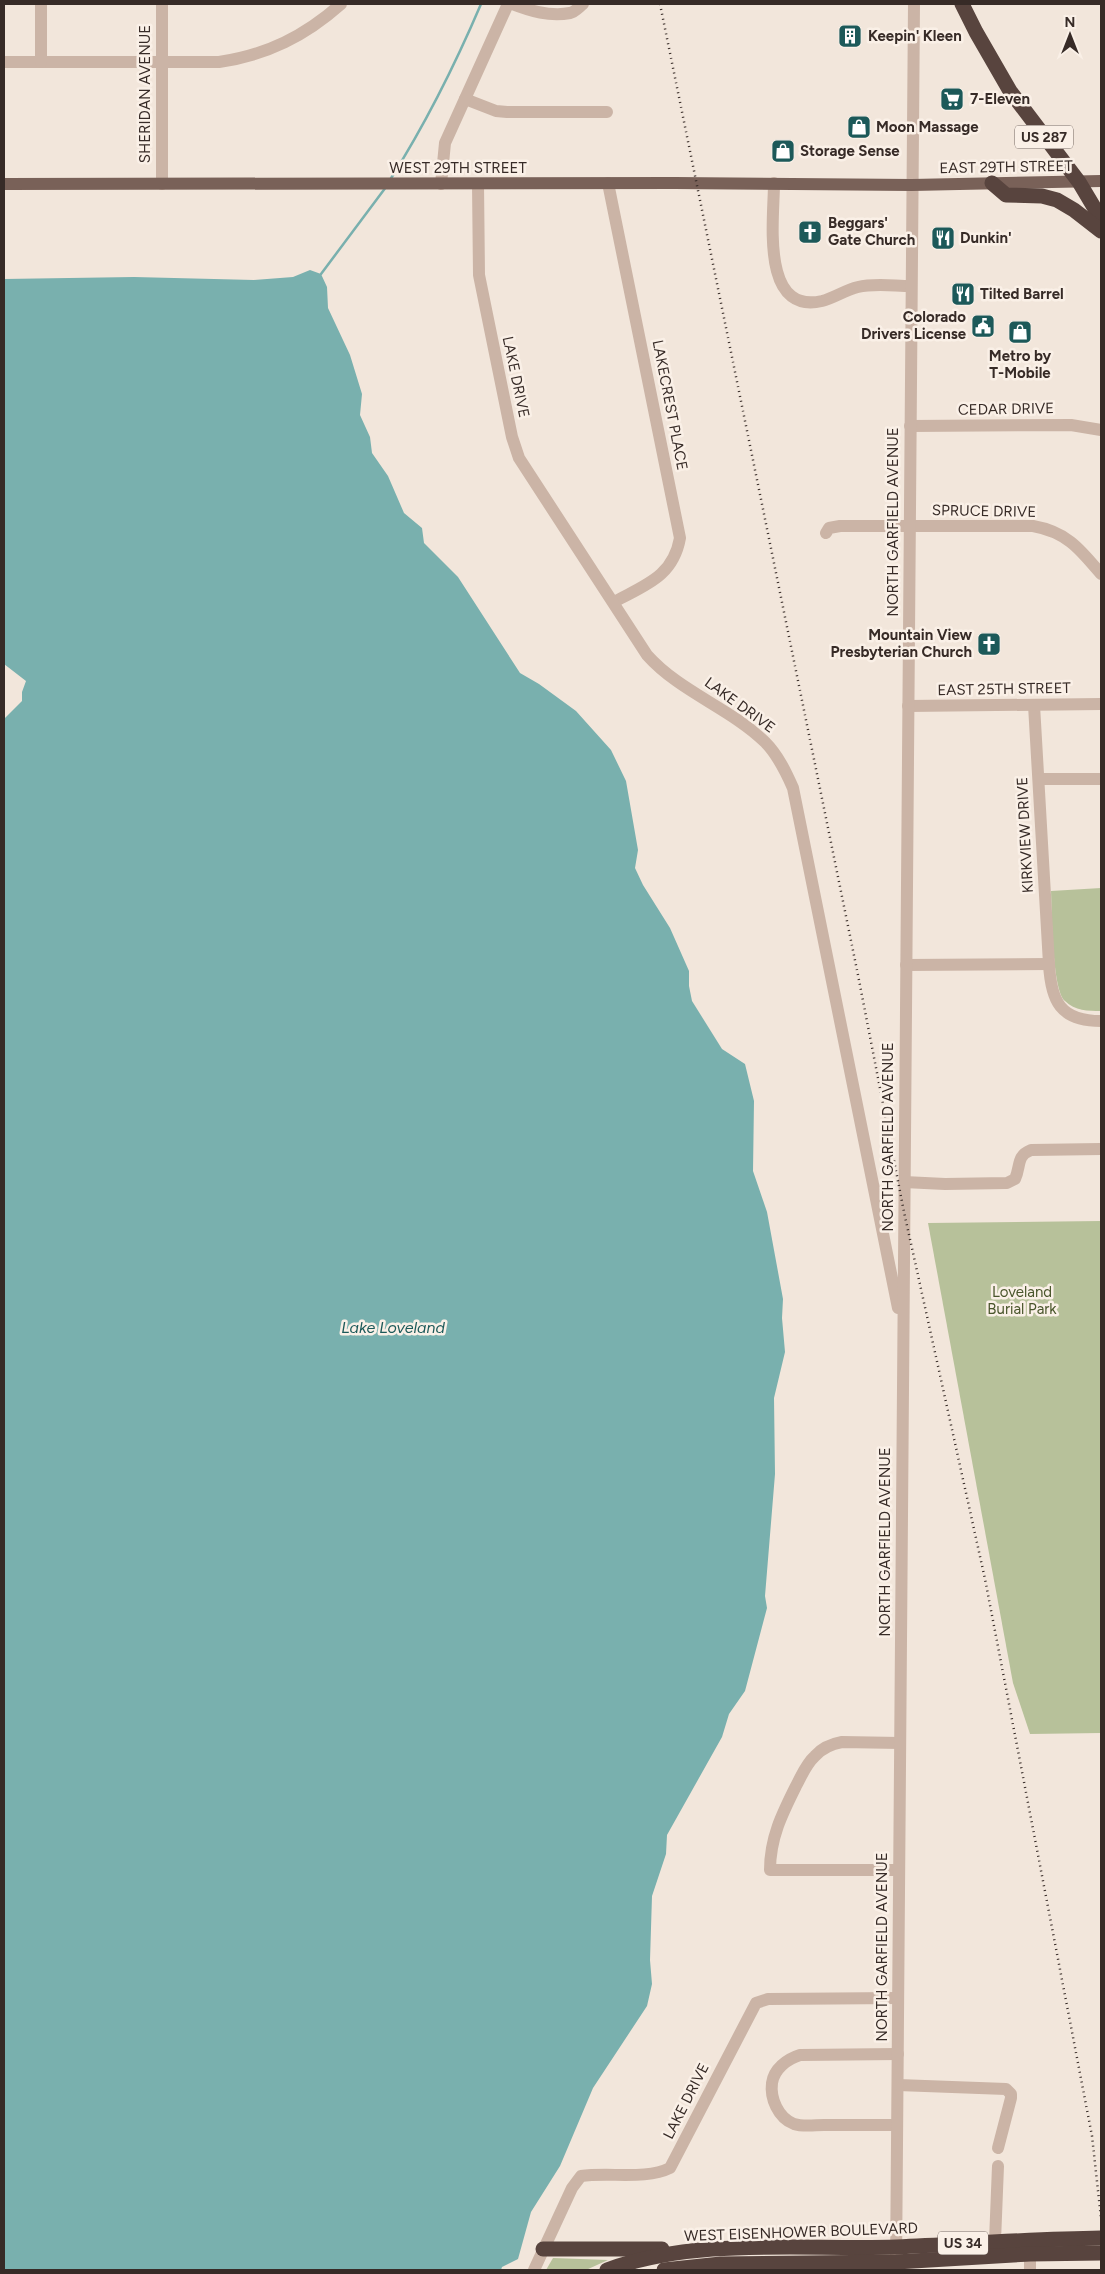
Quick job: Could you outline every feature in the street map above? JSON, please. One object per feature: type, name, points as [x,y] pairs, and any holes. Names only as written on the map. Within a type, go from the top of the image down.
[{"type":"highway","name":"US 287","points":[[962,4],[1010,91],[1079,182],[1101,219]]},
{"type":"highway","name":"US 287","points":[[1079,182],[1101,201]]},
{"type":"highway","points":[[992,183],[1006,195],[1042,196],[1057,200],[1074,210],[1101,231]]},
{"type":"highway","name":"US 34","points":[[1030,2247],[1077,2246],[1101,2238]]},
{"type":"highway","name":"WEST EISENHOWER BOULEVARD","points":[[607,2270],[660,2256],[685,2252],[754,2248],[896,2260],[995,2241],[1030,2247]]},
{"type":"highway","name":"US 34","points":[[1077,2246],[1101,2253]]},
{"type":"highway","name":"WEST EISENHOWER BOULEVARD","points":[[664,2270],[721,2264],[754,2267],[896,2260],[1030,2247]]},
{"type":"highway","points":[[543,2249],[675,2249],[685,2252]]},
{"type":"main road","name":"EAST 29TH STREET","points":[[912,185],[1101,181]]},
{"type":"main road","name":"WEST 29TH STREET","points":[[4,184],[774,183],[912,185]]},
{"type":"street","points":[[41,4],[41,62]]},
{"type":"street","name":"SHERIDAN AVENUE","points":[[162,4],[160,62],[162,184]]},
{"type":"street","points":[[4,62],[219,62],[252,56],[294,39],[313,27],[341,4]]},
{"type":"street","points":[[441,184],[445,143],[508,4]]},
{"type":"street","points":[[512,4],[525,10],[543,13],[572,13],[583,4]]},
{"type":"street","name":"NORTH GARFIELD AVENUE","points":[[896,2260],[914,4]]},
{"type":"street","points":[[465,99],[496,111],[608,112]]},
{"type":"street","name":"LAKECREST PLACE","points":[[608,183],[680,538],[677,554],[664,572],[647,585],[614,602]]},
{"type":"street","points":[[774,183],[774,260],[780,283],[788,292],[798,299],[811,302],[822,301],[858,287],[911,286]]},
{"type":"street","name":"LAKE DRIVE","points":[[478,184],[479,275],[516,451],[529,475],[614,602],[638,642],[654,662],[671,677],[765,742],[782,765],[793,788],[903,1329]]},
{"type":"street","name":"CEDAR DRIVE","points":[[910,426],[1071,425],[1101,430]]},
{"type":"street","name":"SPRUCE DRIVE","points":[[826,533],[829,528],[840,526],[1014,525],[1042,528],[1068,538],[1101,574]]},
{"type":"street","name":"EAST 25TH STREET","points":[[908,706],[1101,704]]},
{"type":"street","name":"KIRKVIEW DRIVE","points":[[1034,705],[1052,994],[1064,1011],[1082,1020],[1101,1021]]},
{"type":"street","points":[[1039,779],[1101,779]]},
{"type":"street","points":[[906,965],[1049,964]]},
{"type":"street","points":[[904,1182],[945,1184],[1007,1183],[1015,1179],[1020,1158],[1024,1153],[1032,1150],[1101,1148]]},
{"type":"street","points":[[899,1870],[770,1870],[770,1860],[774,1832],[805,1770],[816,1755],[824,1748],[842,1742],[900,1743]]},
{"type":"street","name":"LAKE DRIVE","points":[[534,2270],[572,2188],[581,2176],[659,2173],[670,2168],[756,2002],[768,1999],[898,1998]]},
{"type":"street","points":[[897,2125],[794,2124],[780,2112],[772,2096],[771,2089],[775,2073],[788,2060],[800,2055],[898,2054]]},
{"type":"street","points":[[898,2085],[1006,2089],[1012,2098],[998,2148]]},
{"type":"street","points":[[995,2241],[998,2166]]},
{"type":"street","points":[[1030,2247],[1030,2270]]},
{"type":"street","points":[[754,2248],[754,2267]]},
{"type":"green space","points":[[1101,888],[1101,1011],[1077,1009],[1065,1001],[1057,982],[1051,891]]},
{"type":"green space","name":"Loveland Burial Park","points":[[1101,1221],[1101,1733],[1030,1734],[1013,1683],[928,1223]]},
{"type":"green space","points":[[553,2258],[608,2260],[586,2270],[546,2270]]},
{"type":"water","name":"Lake Loveland","points":[[310,270],[321,274],[327,287],[328,308],[350,355],[362,394],[360,415],[370,437],[372,453],[388,476],[404,513],[422,528],[424,543],[458,577],[520,673],[539,684],[576,711],[611,750],[626,781],[638,850],[635,868],[643,885],[670,928],[689,971],[692,1001],[722,1049],[745,1064],[754,1101],[753,1171],[767,1212],[783,1299],[782,1318],[785,1352],[774,1398],[775,1474],[765,1596],[767,1608],[745,1691],[729,1714],[722,1737],[667,1835],[666,1854],[652,1896],[650,1960],[652,1984],[647,2006],[593,2088],[560,2166],[531,2212],[518,2259],[502,2267],[501,2270],[4,2270],[4,719],[22,701],[22,692],[26,681],[4,664],[4,279],[134,277],[254,280],[293,277]]},
{"type":"waterway","points":[[390,180],[439,94],[481,4]]},
{"type":"waterway","points":[[321,274],[386,187]]},
{"type":"railway","points":[[660,4],[858,975],[904,1212],[985,1579],[1092,2136],[1101,2218]]},
{"type":"place","name":"Keepin' Kleen","points":[[850,36]]},
{"type":"place","name":"7-Eleven","points":[[952,99]]},
{"type":"place","name":"Moon Massage","points":[[859,127]]},
{"type":"place","name":"Storage Sense","points":[[783,151]]},
{"type":"place","name":"Beggars' Gate Church","points":[[810,232]]},
{"type":"place","name":"Dunkin'","points":[[943,238]]},
{"type":"place","name":"Tilted Barrel","points":[[963,294]]},
{"type":"place","name":"Colorado Drivers License","points":[[983,326]]},
{"type":"place","name":"Metro by T-Mobile","points":[[1020,332]]},
{"type":"place","name":"Mountain View Presbyterian Church","points":[[989,644]]}]
